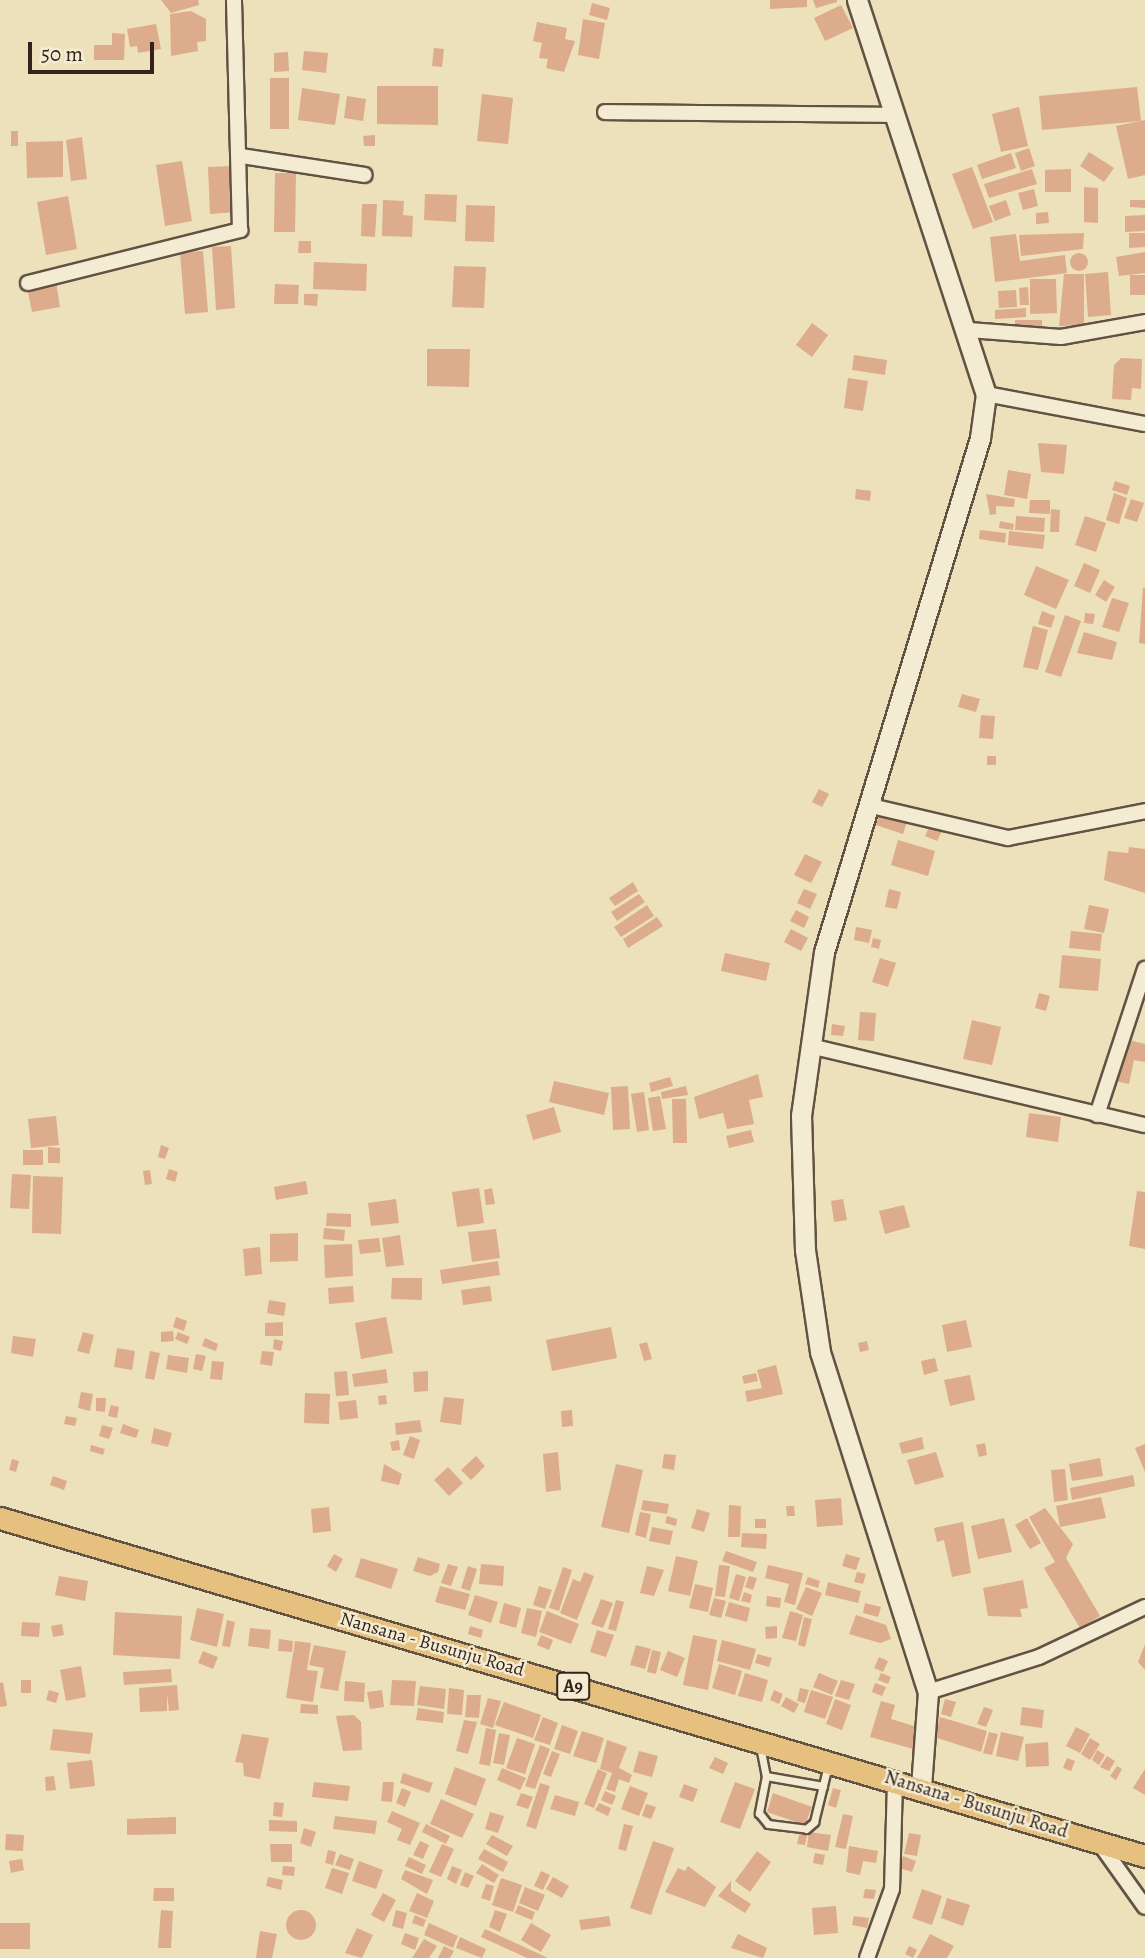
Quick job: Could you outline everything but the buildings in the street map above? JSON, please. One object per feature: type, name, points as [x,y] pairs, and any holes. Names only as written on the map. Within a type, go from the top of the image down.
[{"type":"main road","name":"Nansana - Busunju Road","points":[[0,1518],[921,1787],[1145,1856]]},
{"type":"street","points":[[28,283],[233,236],[243,222],[234,0]]},
{"type":"street","points":[[857,0],[968,330],[986,394],[980,438],[824,952],[810,1046],[801,1177],[815,1326],[928,1692],[921,1787]]},
{"type":"street","points":[[605,112],[895,115]]},
{"type":"street","points":[[240,156],[365,174]]},
{"type":"street","points":[[968,330],[1061,337],[1145,322]]},
{"type":"street","points":[[986,394],[1145,424]]},
{"type":"street","points":[[867,805],[1008,838],[1145,811]]},
{"type":"street","points":[[1097,1115],[1145,969]]},
{"type":"street","points":[[810,1046],[1145,1125]]},
{"type":"street","points":[[928,1692],[1038,1657],[1145,1607]]},
{"type":"street","points":[[867,1958],[892,1889],[895,1781]]},
{"type":"street","points":[[1100,1844],[1145,1907]]},
{"type":"lane","points":[[756,1740],[766,1776],[759,1813],[768,1824],[806,1829],[819,1813],[828,1761]]},
{"type":"lane","points":[[766,1776],[823,1786]]}]
